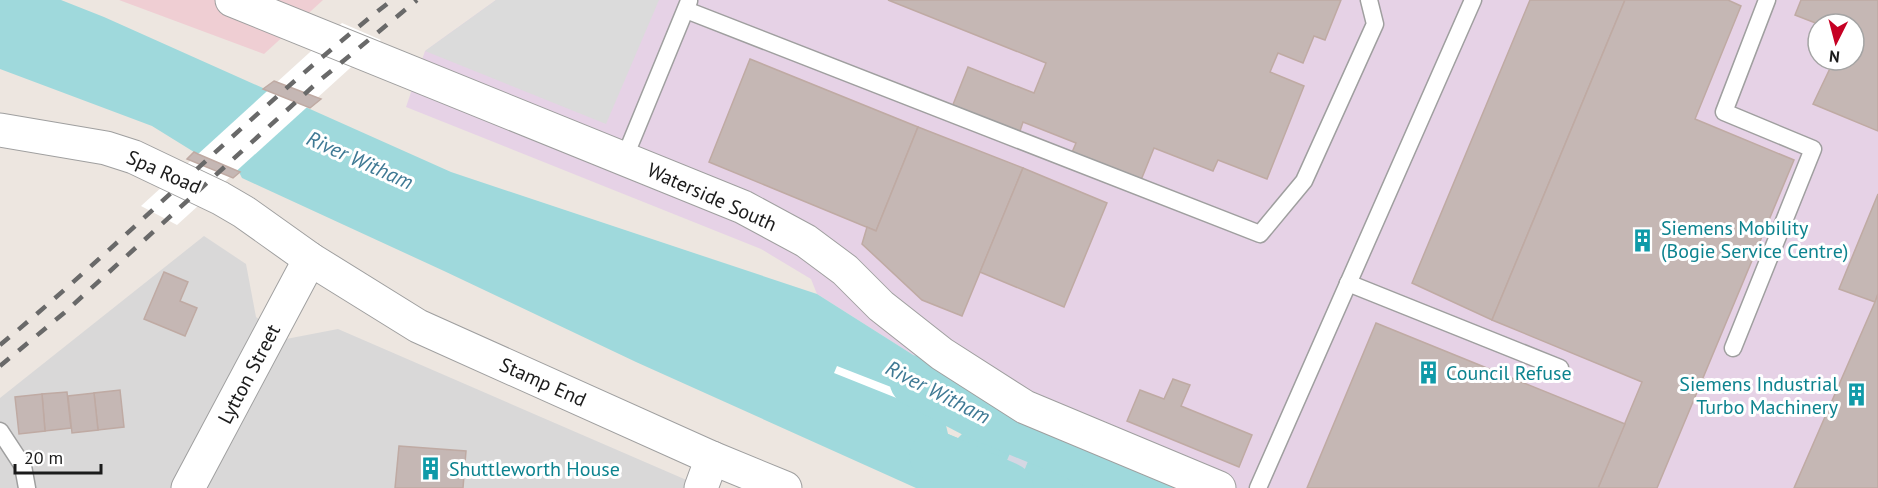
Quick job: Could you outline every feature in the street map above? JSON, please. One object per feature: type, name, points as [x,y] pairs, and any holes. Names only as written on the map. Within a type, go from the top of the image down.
[{"type":"street","name":"Waterside South","points":[[232,0],[264,6],[743,207],[806,242],[845,270],[881,306],[942,354],[1025,407],[1219,488]]},
{"type":"street","name":"Spa Road","points":[[0,130],[106,148],[134,157],[220,198],[244,212],[309,259]]},
{"type":"street","name":"Stamp End","points":[[309,259],[418,326],[712,458],[785,488]]},
{"type":"street","name":"Lytton Street","points":[[194,486],[309,259]]},
{"type":"street","points":[[701,488],[712,458]]},
{"type":"lane","points":[[624,159],[688,5],[1260,234],[1304,181],[1375,24],[1369,0]]},
{"type":"lane","points":[[1258,488],[1473,0]]},
{"type":"lane","points":[[1733,348],[1813,149],[1724,112],[1767,0]]},
{"type":"lane","points":[[1348,283],[1560,368]]},
{"type":"lane","points":[[0,431],[23,466],[27,488]]},
{"type":"shaded area","points":[[119,0],[323,0],[264,54]]},
{"type":"shaded area","points":[[496,0],[1878,0],[1878,488],[1197,488],[1069,438],[989,404],[978,397],[963,394],[955,389],[948,377],[817,294],[811,279],[761,249],[406,107],[425,51]]},
{"type":"shaded area","points":[[496,0],[659,0],[606,124],[425,51]]},
{"type":"shaded area","points":[[204,236],[246,264],[256,317],[286,339],[338,329],[705,488],[0,488],[0,398]]},
{"type":"shaded area","points":[[1012,449],[1030,456],[1017,488],[995,488]]},
{"type":"water","points":[[0,0],[61,0],[451,172],[817,294],[948,377],[955,389],[975,398],[976,413],[966,421],[938,409],[934,409],[934,416],[945,421],[948,434],[958,438],[966,430],[1012,449],[995,488],[916,488],[636,362],[242,178],[239,172],[194,152],[152,126],[0,69]]},
{"type":"water","points":[[978,397],[1013,414],[1088,444],[1078,467],[968,423],[980,414]]},
{"type":"water","points":[[1091,445],[1197,488],[1017,488],[1030,456],[1101,486],[1105,481],[1103,477],[1082,468]]},
{"type":"pier","points":[[342,23],[381,40],[177,225],[141,206]]},
{"type":"pier","points":[[837,366],[927,401],[924,409],[834,373]]},
{"type":"building","points":[[888,0],[1341,0],[1325,40],[1314,36],[1303,63],[1278,53],[1270,72],[1304,86],[1267,179],[1218,160],[1213,171],[1154,148],[1139,185],[1070,157],[1076,143],[1023,122],[1019,134],[952,107],[968,67],[1034,93],[1046,63]]},
{"type":"building","points":[[1530,0],[1625,0],[1492,320],[1412,283]]},
{"type":"building","name":"Siemens Mobility (Bogie Service Centre)","points":[[1625,0],[1728,0],[1741,6],[1695,119],[1794,160],[1657,488],[1598,488],[1642,382],[1492,320]]},
{"type":"building","points":[[1801,0],[1878,0],[1878,131],[1813,104],[1828,72],[1866,72],[1866,12],[1806,12],[1806,19],[1795,15]]},
{"type":"building","points":[[750,59],[918,127],[876,231],[709,162]]},
{"type":"building","points":[[274,81],[321,99],[310,108],[263,89]]},
{"type":"building","points":[[918,127],[1023,168],[962,316],[922,300],[862,244],[867,227],[876,231]]},
{"type":"building","points":[[194,152],[240,172],[233,178],[187,159]]},
{"type":"building","points":[[1023,168],[1107,203],[1064,307],[980,272]]},
{"type":"building","name":"Siemens Mobility (Bogie Service Centre)","points":[[1878,194],[1878,294],[1875,302],[1839,289]]},
{"type":"building","points":[[164,272],[188,282],[180,301],[197,308],[185,336],[144,319]]},
{"type":"building","name":"Siemens Industrial Turbo Machinery","points":[[1878,294],[1878,488],[1794,488],[1875,302]]},
{"type":"building","name":"Council Refuse","points":[[1376,323],[1625,424],[1598,488],[1307,488]]},
{"type":"building","points":[[1173,379],[1190,385],[1181,406],[1252,435],[1239,467],[1127,421],[1140,390],[1164,399]]},
{"type":"building","points":[[120,390],[124,427],[98,430],[94,393]]},
{"type":"building","points":[[67,392],[71,428],[45,431],[42,394]]},
{"type":"building","points":[[94,393],[98,430],[72,433],[68,396]]},
{"type":"building","points":[[42,394],[45,431],[19,434],[15,397]]},
{"type":"building","name":"Shuttleworth House","points":[[399,446],[466,451],[463,488],[395,488]]},
{"type":"waterway","name":"River Witham","points":[[915,381],[976,413],[1156,488]]},
{"type":"waterway","name":"River Witham","points":[[935,456],[1008,488]]},
{"type":"railway","points":[[0,345],[50,303],[292,83],[392,0]]},
{"type":"railway","points":[[0,366],[64,313],[319,81],[417,0]]},
{"type":"place","name":"Siemens Mobility (Bogie Service Centre)","points":[[1643,240]]},
{"type":"place","name":"Council Refuse","points":[[1428,373]]},
{"type":"place","name":"Siemens Industrial Turbo Machinery","points":[[1856,395]]},
{"type":"place","name":"Shuttleworth House","points":[[431,469]]}]
